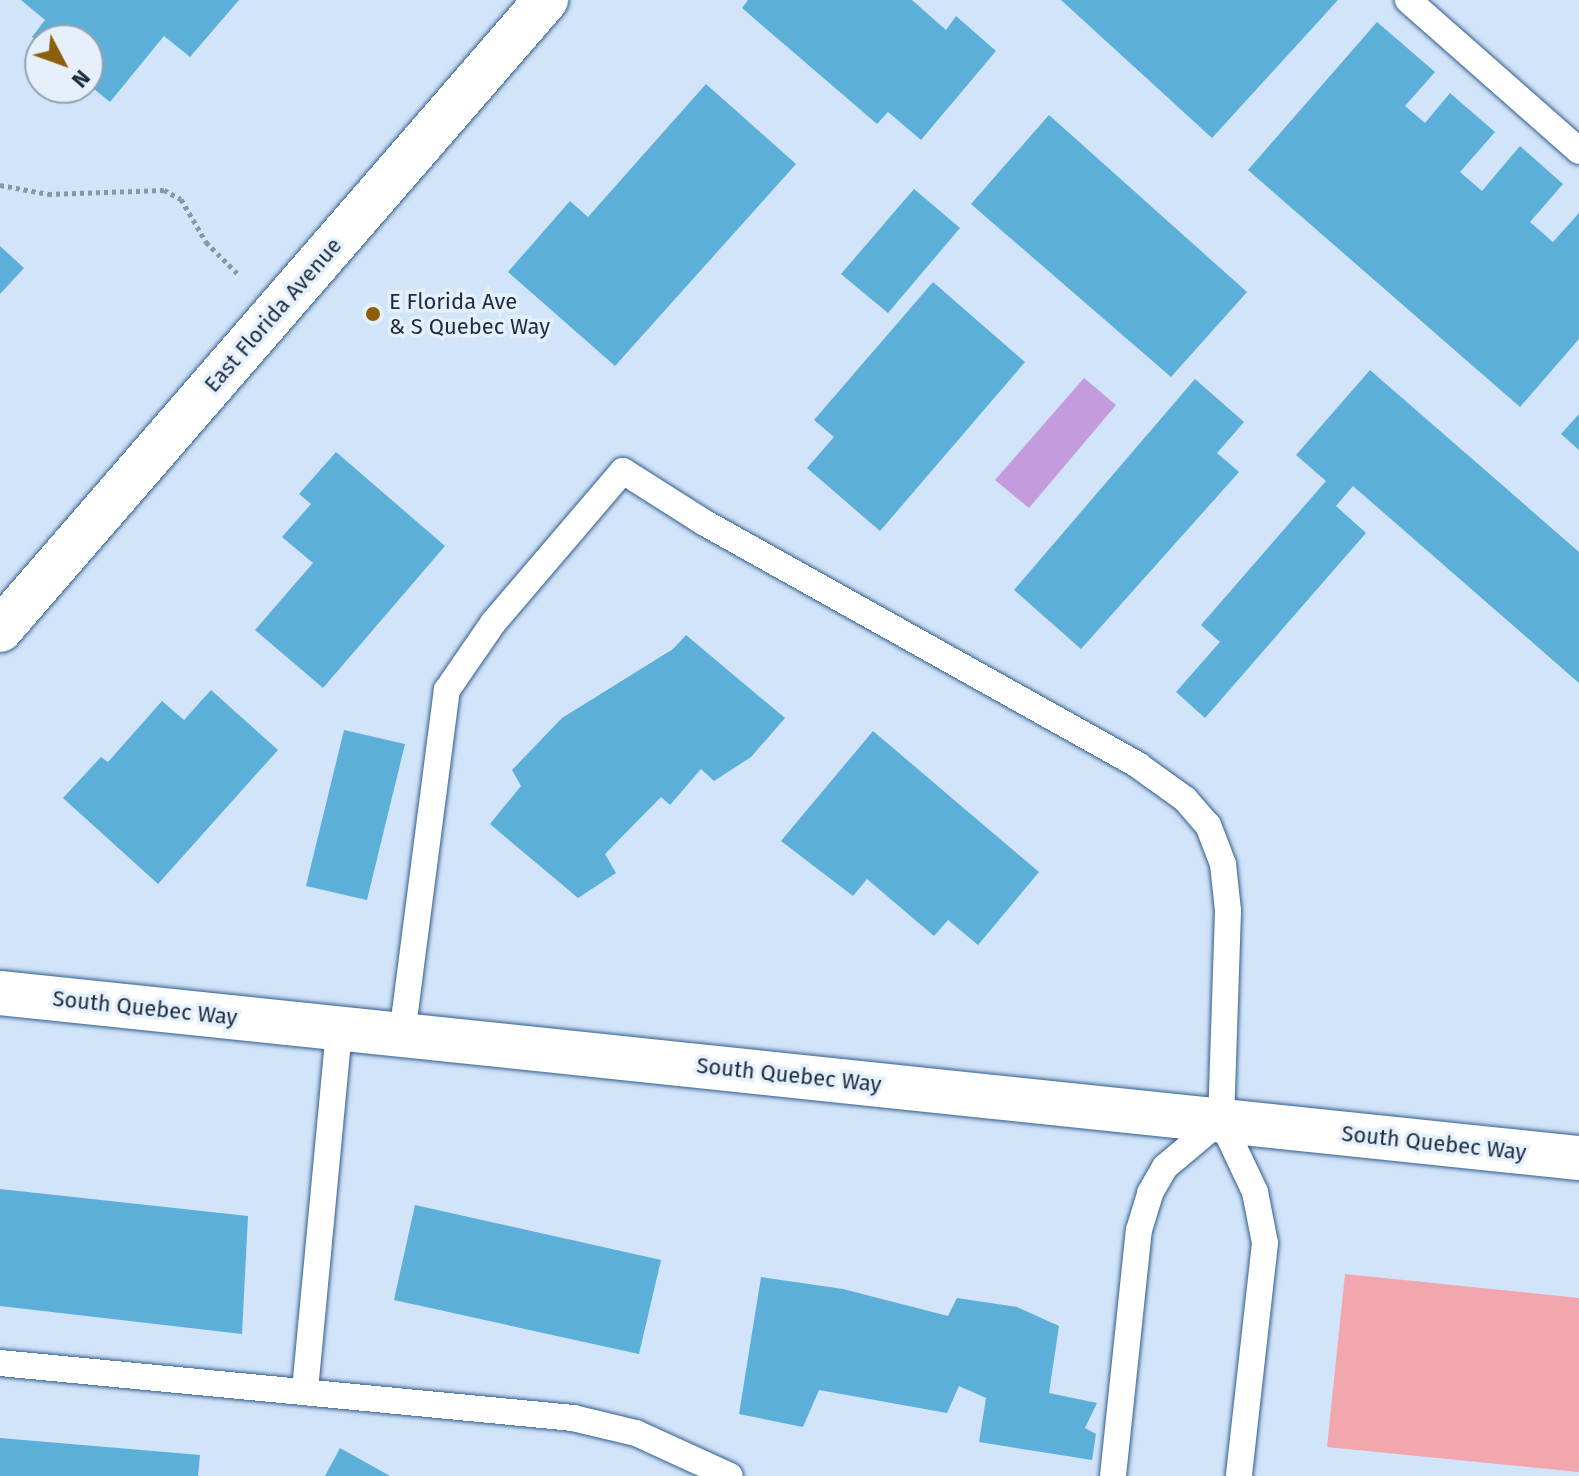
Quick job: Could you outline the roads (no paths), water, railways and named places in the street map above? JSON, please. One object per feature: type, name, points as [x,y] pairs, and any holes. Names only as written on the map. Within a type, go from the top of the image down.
[{"type":"street","name":"East Florida Avenue","points":[[0,630],[546,0]]},
{"type":"street","points":[[0,976],[60,998]]},
{"type":"street","name":"South Quebec Way","points":[[0,993],[1579,1158]]},
{"type":"lane","points":[[1408,0],[1579,151]]},
{"type":"lane","points":[[402,1035],[447,690],[485,633],[623,471],[705,523],[1139,766],[1199,812],[1217,843],[1227,890],[1221,1120],[1255,1192],[1265,1243],[1239,1476]]},
{"type":"lane","points":[[305,1390],[339,1029]]},
{"type":"lane","points":[[1113,1476],[1139,1230],[1150,1193],[1165,1167],[1221,1120]]},
{"type":"lane","points":[[0,1363],[305,1390],[596,1421],[636,1433],[730,1476]]},
{"type":"place","name":"E Florida Ave & S Quebec Way","points":[[373,314]]}]
